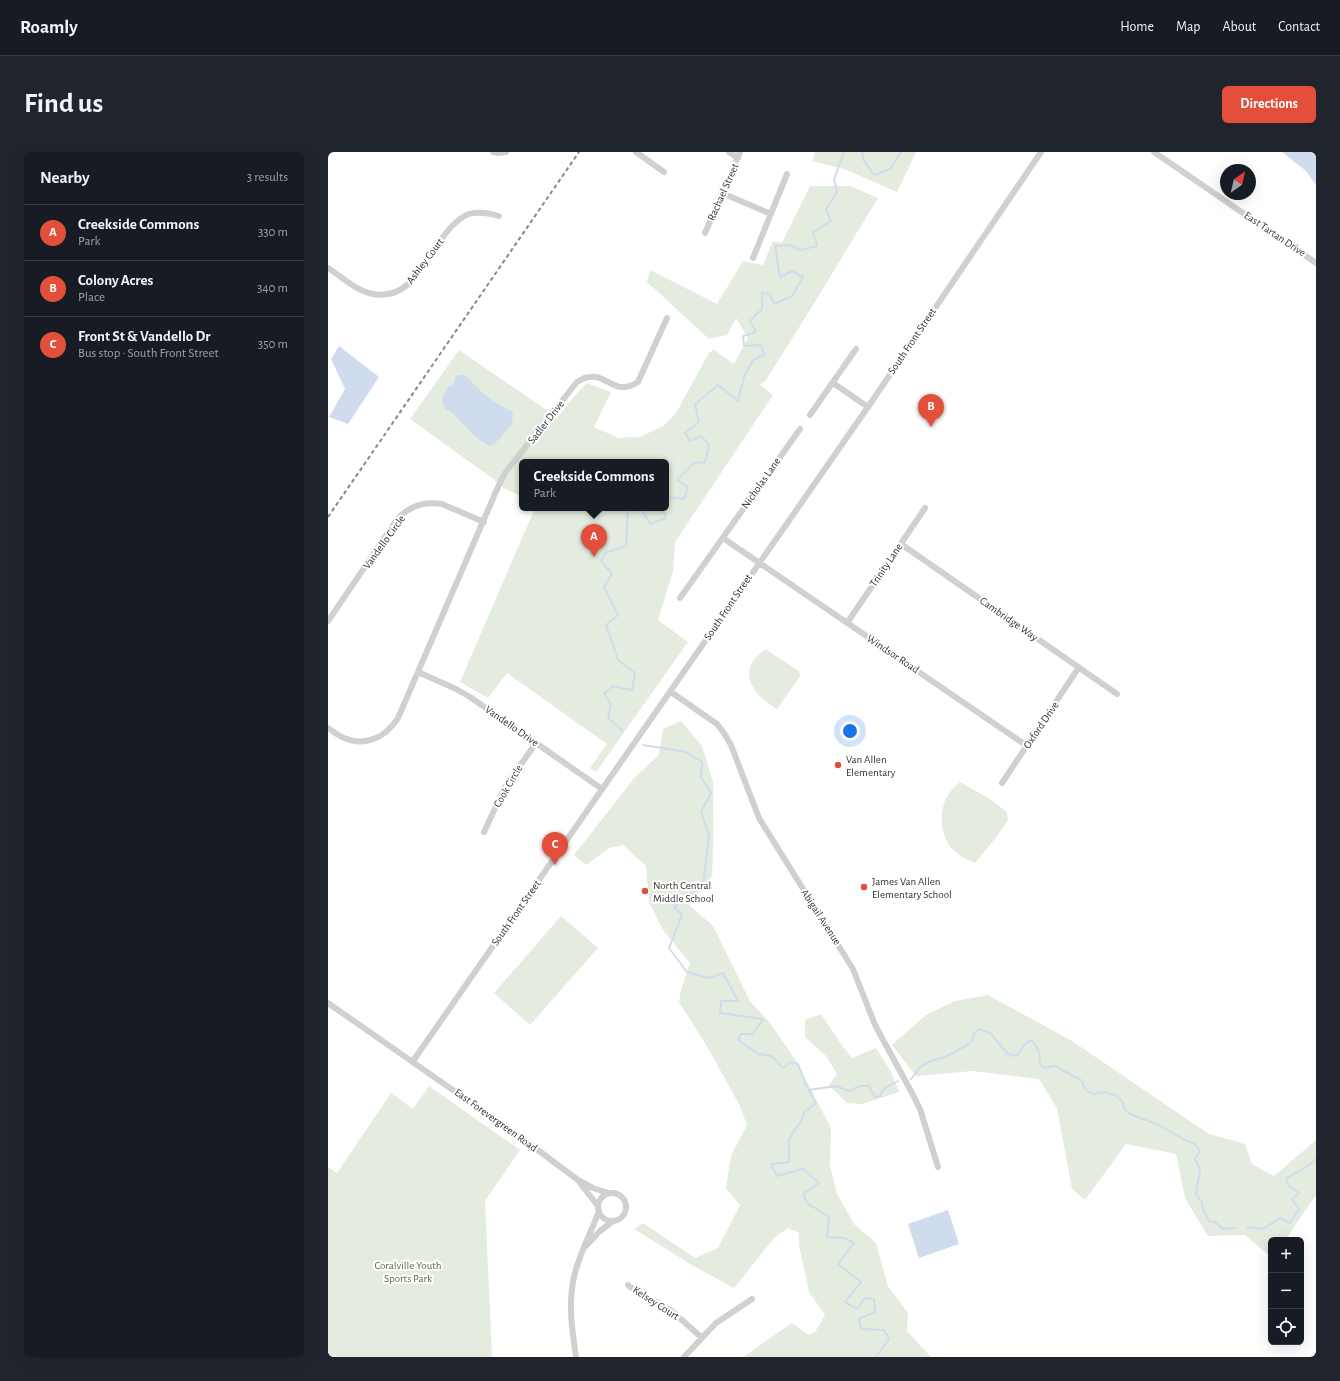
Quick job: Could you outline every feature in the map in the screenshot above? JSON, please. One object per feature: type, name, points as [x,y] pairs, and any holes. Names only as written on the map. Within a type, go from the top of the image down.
[{"type":"street","points":[[493,152],[498,154],[506,152]]},
{"type":"street","points":[[636,152],[664,172]]},
{"type":"street","points":[[729,152],[738,158]]},
{"type":"street","name":"Rachael Street","points":[[705,233],[740,152]]},
{"type":"street","name":"South Front Street","points":[[413,1061],[868,407],[1041,152]]},
{"type":"street","name":"East Tartan Drive","points":[[1154,152],[1316,262]]},
{"type":"street","points":[[753,258],[787,174]]},
{"type":"street","points":[[722,194],[771,214]]},
{"type":"street","name":"Ashley Court","points":[[328,268],[359,289],[373,294],[388,295],[402,290],[413,280],[446,232],[457,221],[468,214],[482,212],[499,216]]},
{"type":"street","name":"Sadler Drive","points":[[418,672],[505,473],[577,382],[590,376],[597,377],[619,387],[625,388],[638,382],[667,318]]},
{"type":"street","points":[[810,415],[856,349]]},
{"type":"street","points":[[832,383],[868,407]]},
{"type":"street","name":"Nicholas Lane","points":[[680,598],[800,429]]},
{"type":"street","name":"Vandello Circle","points":[[328,621],[396,522],[412,508],[427,503],[442,504],[484,522]]},
{"type":"street","name":"Trinity Lane","points":[[847,623],[925,508]]},
{"type":"street","points":[[723,538],[759,562]]},
{"type":"street","name":"Cambridge Way","points":[[901,544],[1117,694]]},
{"type":"street","name":"Windsor Road","points":[[759,562],[1026,746]]},
{"type":"street","name":"Oxford Drive","points":[[1002,783],[1079,667]]},
{"type":"street","points":[[328,728],[340,736],[353,741],[367,741],[382,735],[391,728],[398,718],[418,672]]},
{"type":"street","name":"Vandello Drive","points":[[418,672],[470,697],[602,789]]},
{"type":"street","name":"Abigail Avenue","points":[[671,692],[717,724],[731,745],[759,818],[853,969],[875,1025],[920,1109],[938,1167]]},
{"type":"street","name":"Cook Circle","points":[[484,832],[509,781],[536,743]]},
{"type":"street","name":"East Forevergreen Road","points":[[328,1002],[517,1135],[578,1180],[593,1188],[608,1193]]},
{"type":"street","name":"East Forevergreen Road","points":[[578,1180],[599,1208]]},
{"type":"street","points":[[576,1357],[571,1317],[574,1276],[584,1248],[599,1208],[601,1198],[608,1193],[617,1193],[624,1199],[626,1206],[625,1213],[623,1216],[613,1221],[600,1231],[584,1248]]},
{"type":"street","points":[[599,1208],[605,1218],[613,1221]]},
{"type":"street","name":"Kelsey Court","points":[[628,1285],[640,1295],[659,1303],[673,1312],[701,1337]]},
{"type":"street","points":[[684,1357],[701,1337],[716,1323],[752,1299]]},
{"type":"green space","points":[[815,152],[916,152],[897,192],[844,169],[812,161]]},
{"type":"green space","points":[[810,186],[850,186],[878,198],[766,380],[760,385],[773,395],[675,542],[673,571],[658,620],[688,642],[596,772],[590,768],[607,744],[507,673],[488,698],[460,682],[534,511],[669,511],[669,459],[519,459],[519,495],[505,489],[410,419],[459,350],[545,409],[556,419],[587,383],[611,392],[594,427],[619,438],[640,437],[663,426],[676,413],[710,351],[712,352],[713,349],[734,364],[748,338],[736,318],[727,335],[709,339],[647,282],[650,270],[717,304],[743,261],[763,265],[773,241],[782,243]]},
{"type":"green space","points":[[765,649],[799,671],[800,676],[777,709],[758,694],[750,680],[749,673],[751,665],[756,657]]},
{"type":"green space","points":[[681,721],[702,746],[713,782],[712,876],[689,905],[713,926],[750,1001],[770,1023],[795,1059],[831,1128],[830,1166],[837,1194],[854,1224],[876,1243],[888,1286],[908,1313],[907,1331],[931,1357],[743,1357],[792,1323],[809,1335],[815,1332],[825,1315],[809,1292],[799,1245],[799,1233],[788,1228],[775,1237],[734,1288],[692,1265],[634,1229],[643,1223],[695,1258],[718,1248],[740,1205],[726,1188],[731,1156],[747,1125],[739,1104],[708,1048],[679,1002],[681,990],[690,963],[663,930],[649,902],[646,866],[623,845],[609,848],[586,865],[574,855],[635,777],[659,755],[663,729]]},
{"type":"green space","points":[[960,782],[990,799],[1007,812],[1008,820],[975,863],[962,857],[948,844],[943,830],[942,815],[945,801],[951,790]]},
{"type":"green space","points":[[561,916],[598,948],[530,1025],[494,993]]},
{"type":"green space","points":[[988,995],[1072,1041],[1209,1134],[1245,1144],[1252,1164],[1274,1176],[1316,1140],[1316,1195],[1287,1237],[1268,1237],[1268,1254],[1245,1235],[1208,1236],[1185,1198],[1176,1154],[1126,1144],[1085,1200],[1072,1189],[1057,1108],[1039,1079],[973,1071],[916,1076],[892,1045],[926,1015],[955,1001]]},
{"type":"green space","points":[[821,1014],[852,1058],[876,1048],[891,1072],[899,1092],[862,1104],[847,1103],[829,1085],[837,1074],[826,1056],[805,1037],[805,1020]]},
{"type":"green space","name":"Coralville Youth Sports Park","points":[[429,1086],[520,1150],[485,1201],[492,1357],[328,1357],[328,1167],[337,1173],[391,1093],[413,1109]]},
{"type":"water","points":[[1282,152],[1316,152],[1316,185],[1306,171]]},
{"type":"water","points":[[339,346],[379,377],[348,424],[329,417],[345,389],[331,359]]},
{"type":"water","points":[[459,375],[465,375],[483,393],[498,404],[513,412],[512,425],[506,430],[499,440],[489,446],[477,438],[452,413],[445,409],[442,400],[444,394],[448,387],[454,384],[455,378]]},
{"type":"water","points":[[948,1210],[959,1244],[919,1258],[908,1224]]},
{"type":"waterway","points":[[669,497],[684,499],[688,487],[677,480],[694,463],[705,462],[709,445],[701,436],[690,441],[685,433],[699,422],[695,404],[718,385],[738,401],[744,377],[753,360],[764,355],[761,345],[744,346],[743,336],[756,332],[750,321],[762,309],[762,293],[770,294],[774,304],[792,296],[803,277],[792,271],[780,277],[775,246],[790,245],[800,250],[817,246],[813,232],[831,221],[826,209],[837,192],[834,179],[844,152]]},
{"type":"waterway","points":[[862,152],[864,161],[874,175],[890,169],[901,152]]},
{"type":"waterway","points":[[623,731],[608,718],[611,704],[604,694],[613,686],[632,690],[635,673],[618,660],[606,625],[618,615],[604,587],[612,574],[601,561],[605,553],[626,546],[628,511]]},
{"type":"waterway","points":[[643,511],[650,524],[666,518],[663,511]]},
{"type":"waterway","points":[[643,745],[686,752],[702,762],[701,777],[711,793],[701,812],[709,835],[703,885],[674,907],[682,915],[669,948],[687,972],[708,978],[723,973],[738,1001],[721,1001],[720,1013],[763,1019],[753,1034],[741,1034],[738,1040],[758,1054],[772,1056],[783,1068],[791,1062],[798,1064],[806,1085],[816,1103],[804,1112],[802,1120],[789,1139],[789,1162],[771,1164],[777,1176],[803,1169],[819,1183],[803,1194],[807,1203],[829,1217],[827,1237],[844,1238],[854,1243],[838,1264],[861,1282],[845,1302],[857,1309],[865,1298],[874,1299],[875,1312],[859,1319],[861,1329],[884,1330],[889,1339],[876,1357]]},
{"type":"waterway","points":[[911,1079],[920,1067],[931,1061],[945,1057],[969,1044],[973,1039],[974,1033],[980,1029],[990,1033],[1008,1054],[1014,1056],[1018,1054],[1027,1042],[1032,1041],[1039,1051],[1039,1063],[1044,1068],[1055,1066],[1081,1080],[1086,1090],[1092,1094],[1105,1092],[1117,1096],[1122,1101],[1125,1110],[1130,1114],[1159,1125],[1195,1144],[1200,1151],[1195,1159],[1200,1169],[1196,1194],[1202,1202],[1202,1207],[1209,1221],[1215,1222],[1223,1229],[1236,1228]]},
{"type":"waterway","points":[[809,1090],[836,1086],[849,1091],[860,1086],[869,1086],[876,1097],[880,1096],[885,1089],[898,1081]]},
{"type":"waterway","points":[[1247,1227],[1263,1229],[1280,1218],[1290,1223],[1299,1209],[1292,1199],[1299,1193],[1288,1185],[1286,1179],[1316,1159]]},
{"type":"railway","points":[[328,517],[579,152]]},
{"type":"place","name":"Colony Acres","points":[[931,427]]},
{"type":"place","name":"Creekside Commons","points":[[594,557]]},
{"type":"place","name":"Van Allen Elementary","points":[[838,765]]},
{"type":"place","name":"Front St & Vandello Dr","points":[[555,865]]},
{"type":"place","name":"James Van Allen Elementary School","points":[[864,887]]},
{"type":"place","name":"North Central Middle School","points":[[645,891]]}]
